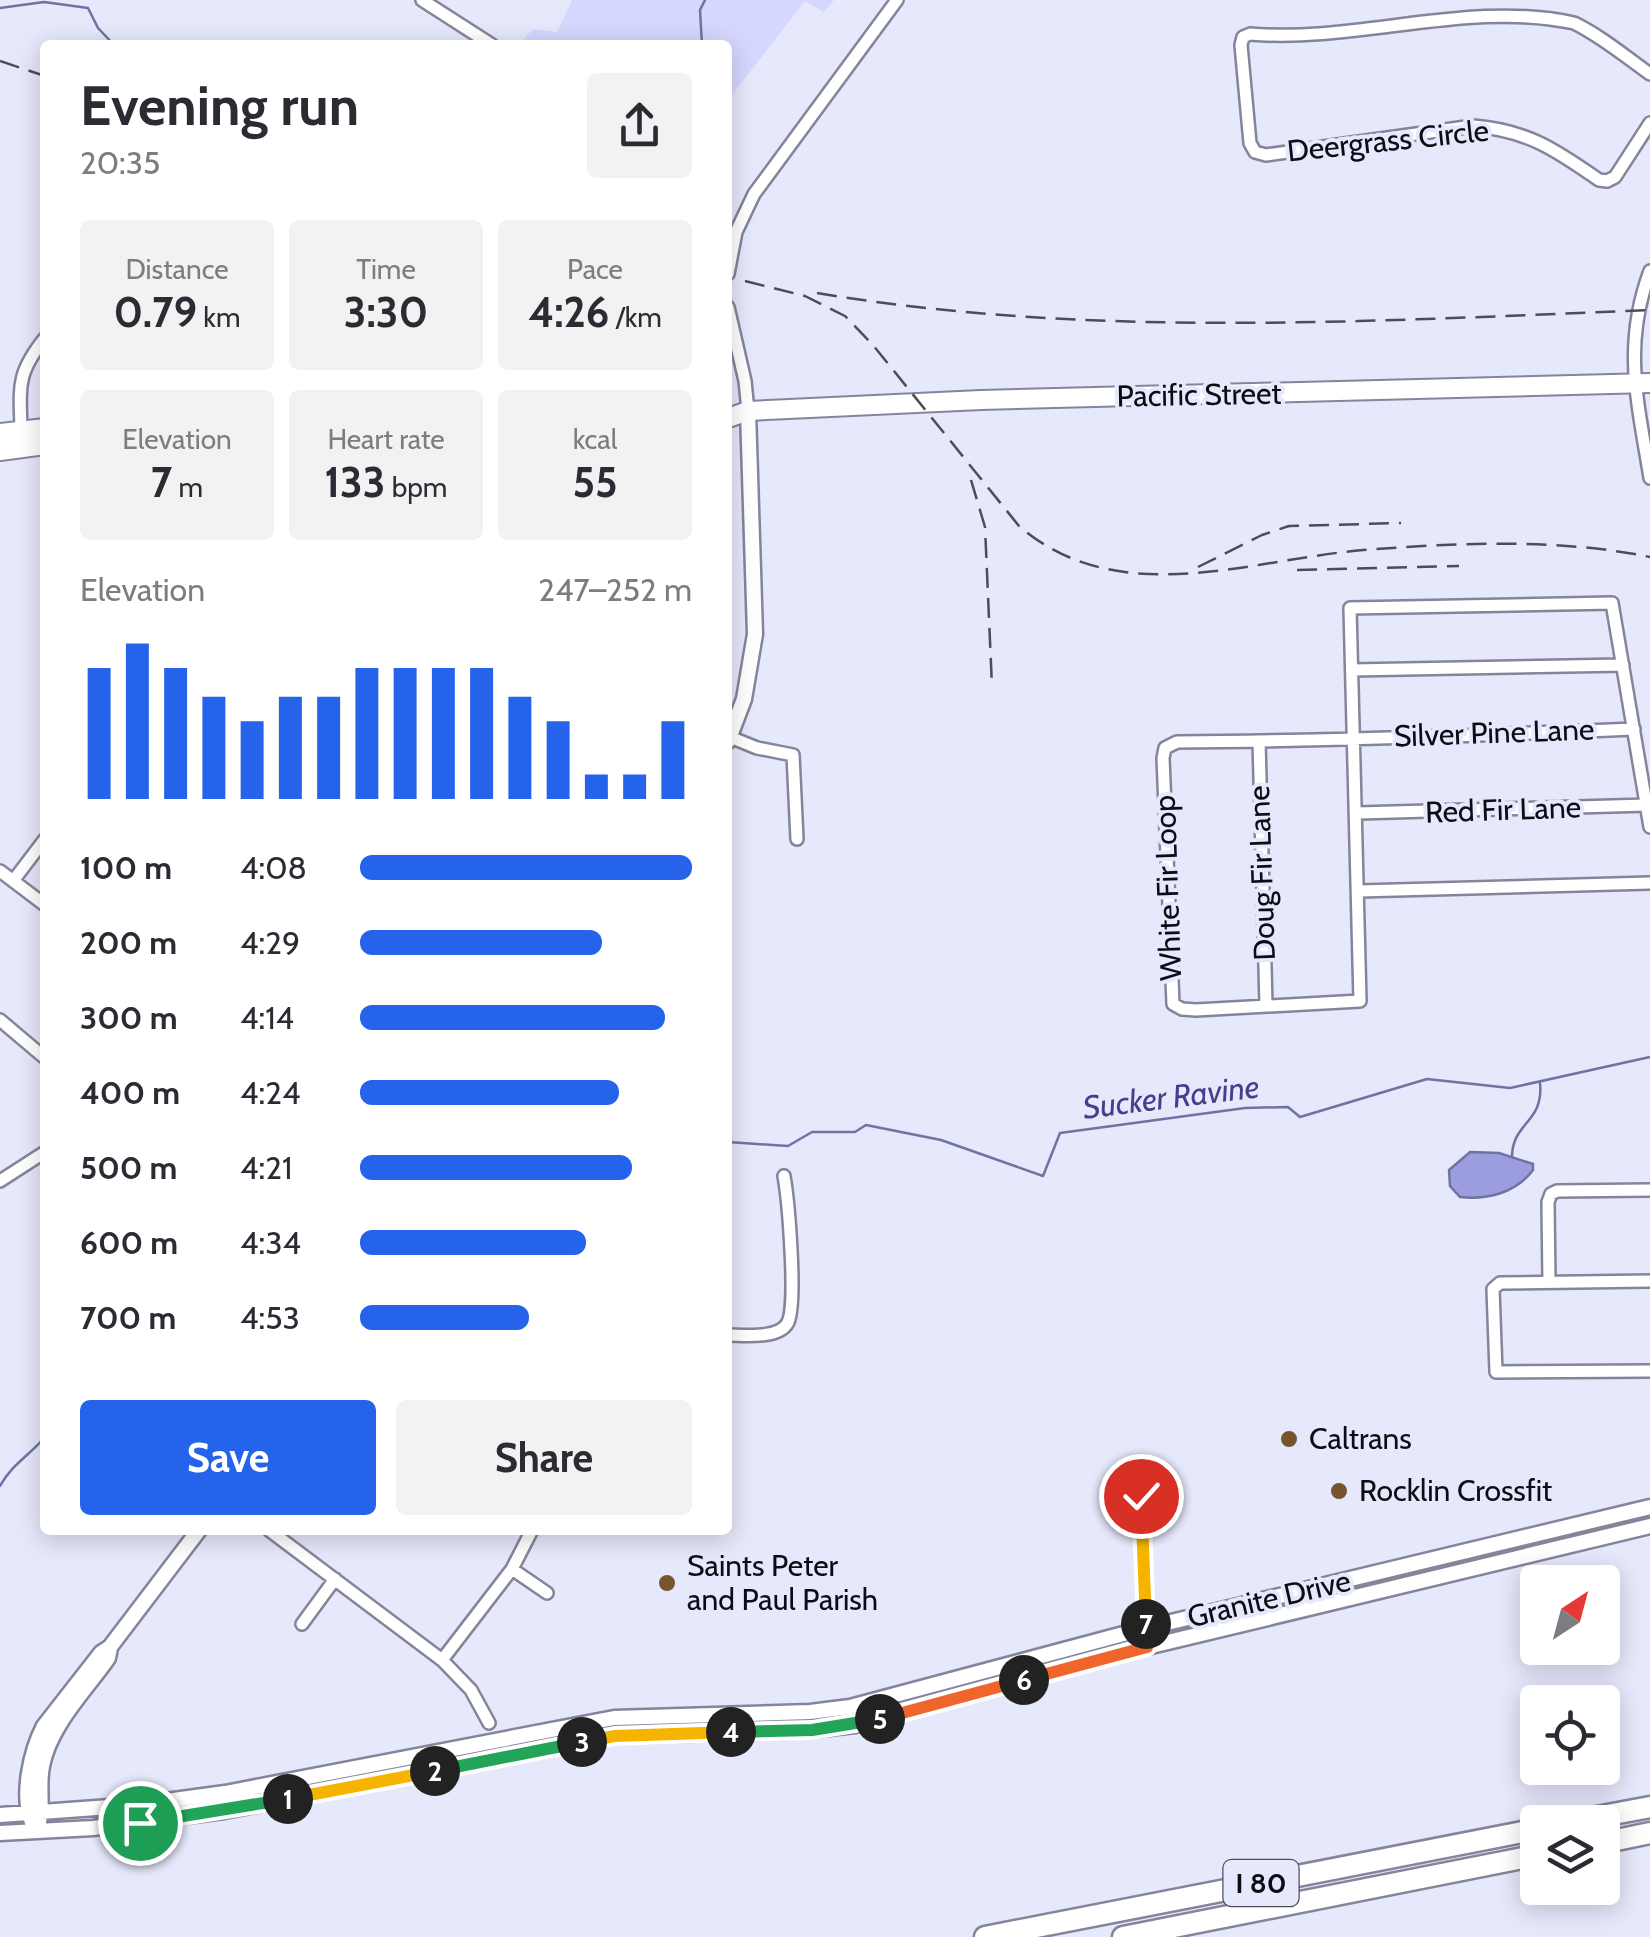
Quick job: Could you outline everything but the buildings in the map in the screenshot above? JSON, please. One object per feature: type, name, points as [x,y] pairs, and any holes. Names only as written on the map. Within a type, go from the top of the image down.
[{"type":"highway","points":[[1620,1813],[1650,1807]]},
{"type":"highway","name":"I 80","points":[[986,1937],[1520,1833]]},
{"type":"highway","points":[[1620,1839],[1650,1833]]},
{"type":"highway","name":"I 80","points":[[1123,1937],[1520,1860]]},
{"type":"main road","name":"Pacific Street","points":[[732,417],[748,411],[982,400],[1643,383]]},
{"type":"main road","name":"Pacific Street","points":[[732,405],[748,411]]},
{"type":"main road","points":[[0,433],[40,428]]},
{"type":"main road","points":[[0,450],[40,446]]},
{"type":"street","points":[[422,0],[484,40]]},
{"type":"street","points":[[732,231],[762,181],[897,0]]},
{"type":"street","name":"Deergrass Circle","points":[[1650,74],[1574,24],[1526,8],[1416,10],[1313,33],[1250,34],[1243,37],[1241,46],[1250,143],[1255,152],[1266,155],[1473,126],[1502,128],[1537,140],[1607,182],[1615,177],[1650,124]]},
{"type":"street","points":[[1650,271],[1634,330],[1643,383],[1650,478]]},
{"type":"street","points":[[732,325],[748,411],[754,634],[748,682],[732,730]]},
{"type":"street","points":[[20,430],[20,382],[25,366],[40,345]]},
{"type":"street","points":[[1353,738],[1350,608],[1612,603],[1646,775],[1650,827]]},
{"type":"street","points":[[1352,670],[1623,665]]},
{"type":"street","name":"Silver Pine Lane","points":[[1353,738],[1634,728]]},
{"type":"street","name":"White Fir Loop","points":[[1353,738],[1360,1001],[1196,1010],[1173,1004],[1163,758],[1166,748],[1177,742],[1353,738]]},
{"type":"street","points":[[732,740],[793,756],[797,840]]},
{"type":"street","name":"Doug Fir Lane","points":[[1259,742],[1266,1005]]},
{"type":"street","name":"Red Fir Lane","points":[[1358,814],[1647,805]]},
{"type":"street","points":[[13,881],[40,846]]},
{"type":"street","points":[[0,871],[40,901]]},
{"type":"street","points":[[1359,891],[1650,883]]},
{"type":"street","points":[[0,1020],[40,1054]]},
{"type":"street","points":[[0,1181],[40,1155]]},
{"type":"street","points":[[732,1335],[768,1333],[789,1322],[790,1244],[784,1176]]},
{"type":"street","points":[[1549,1282],[1550,1194],[1650,1190]]},
{"type":"street","points":[[1650,1281],[1500,1283],[1493,1288],[1496,1372],[1650,1371]]},
{"type":"street","points":[[1140,1482],[1147,1647]]},
{"type":"street","name":"Granite Drive","points":[[0,1815],[137,1806],[225,1793],[614,1718],[810,1712],[850,1707],[1146,1628],[1650,1507]]},
{"type":"street","name":"Granite Drive","points":[[0,1833],[125,1824],[224,1811],[615,1736],[812,1730],[855,1725],[1147,1647],[1650,1526]]},
{"type":"street","points":[[35,1814],[45,1754],[108,1658],[110,1648],[195,1535]]},
{"type":"street","points":[[276,1535],[442,1660],[471,1690],[490,1723]]},
{"type":"street","points":[[442,1660],[512,1569],[529,1535]]},
{"type":"street","points":[[512,1569],[547,1594]]},
{"type":"street","points":[[302,1624],[335,1579]]},
{"type":"street","points":[[36,1831],[32,1765],[44,1726],[100,1652],[110,1648]]},
{"type":"street","points":[[44,1726],[78,1700]]},
{"type":"shaded area","points":[[572,0],[834,0],[824,12],[805,1],[732,95],[732,40],[523,40],[533,29],[557,32]]},
{"type":"water","points":[[1470,1152],[1499,1153],[1533,1164],[1533,1170],[1500,1193],[1460,1197],[1450,1186],[1449,1170]]},
{"type":"waterway","points":[[702,40],[700,10],[705,0]]},
{"type":"waterway","points":[[0,8],[44,2],[88,8],[109,40]]},
{"type":"waterway","name":"Sucker Ravine","points":[[732,1142],[788,1146],[812,1132],[855,1132],[866,1125],[941,1140],[1043,1176],[1060,1133],[1245,1108],[1288,1107],[1300,1117],[1427,1079],[1510,1088],[1650,1057]]},
{"type":"waterway","points":[[1512,1157],[1517,1136],[1537,1107],[1540,1083]]},
{"type":"waterway","name":"Sucker Ravine","points":[[0,1486],[40,1442]]},
{"type":"railway","points":[[0,61],[40,74]]},
{"type":"railway","points":[[745,281],[805,296],[845,316],[873,345],[1019,526],[1057,552],[1098,567],[1141,574],[1185,574],[1363,550],[1471,544],[1579,547],[1650,557]]},
{"type":"railway","points":[[817,293],[1024,317],[1128,321],[1337,322],[1650,310]]},
{"type":"railway","points":[[971,480],[985,527],[992,687]]},
{"type":"railway","points":[[1198,567],[1289,526],[1401,523]]},
{"type":"railway","points":[[1297,570],[1459,566]]},
{"type":"place","name":"Caltrans","points":[[1289,1439]]},
{"type":"place","name":"Rocklin Crossfit","points":[[1339,1491]]},
{"type":"place","name":"Saints Peter and Paul Parish","points":[[667,1583]]},
{"type":"route","points":[[140,1823],[271,1803],[615,1736],[812,1730],[855,1725],[1147,1647],[1141,1496]]}]
